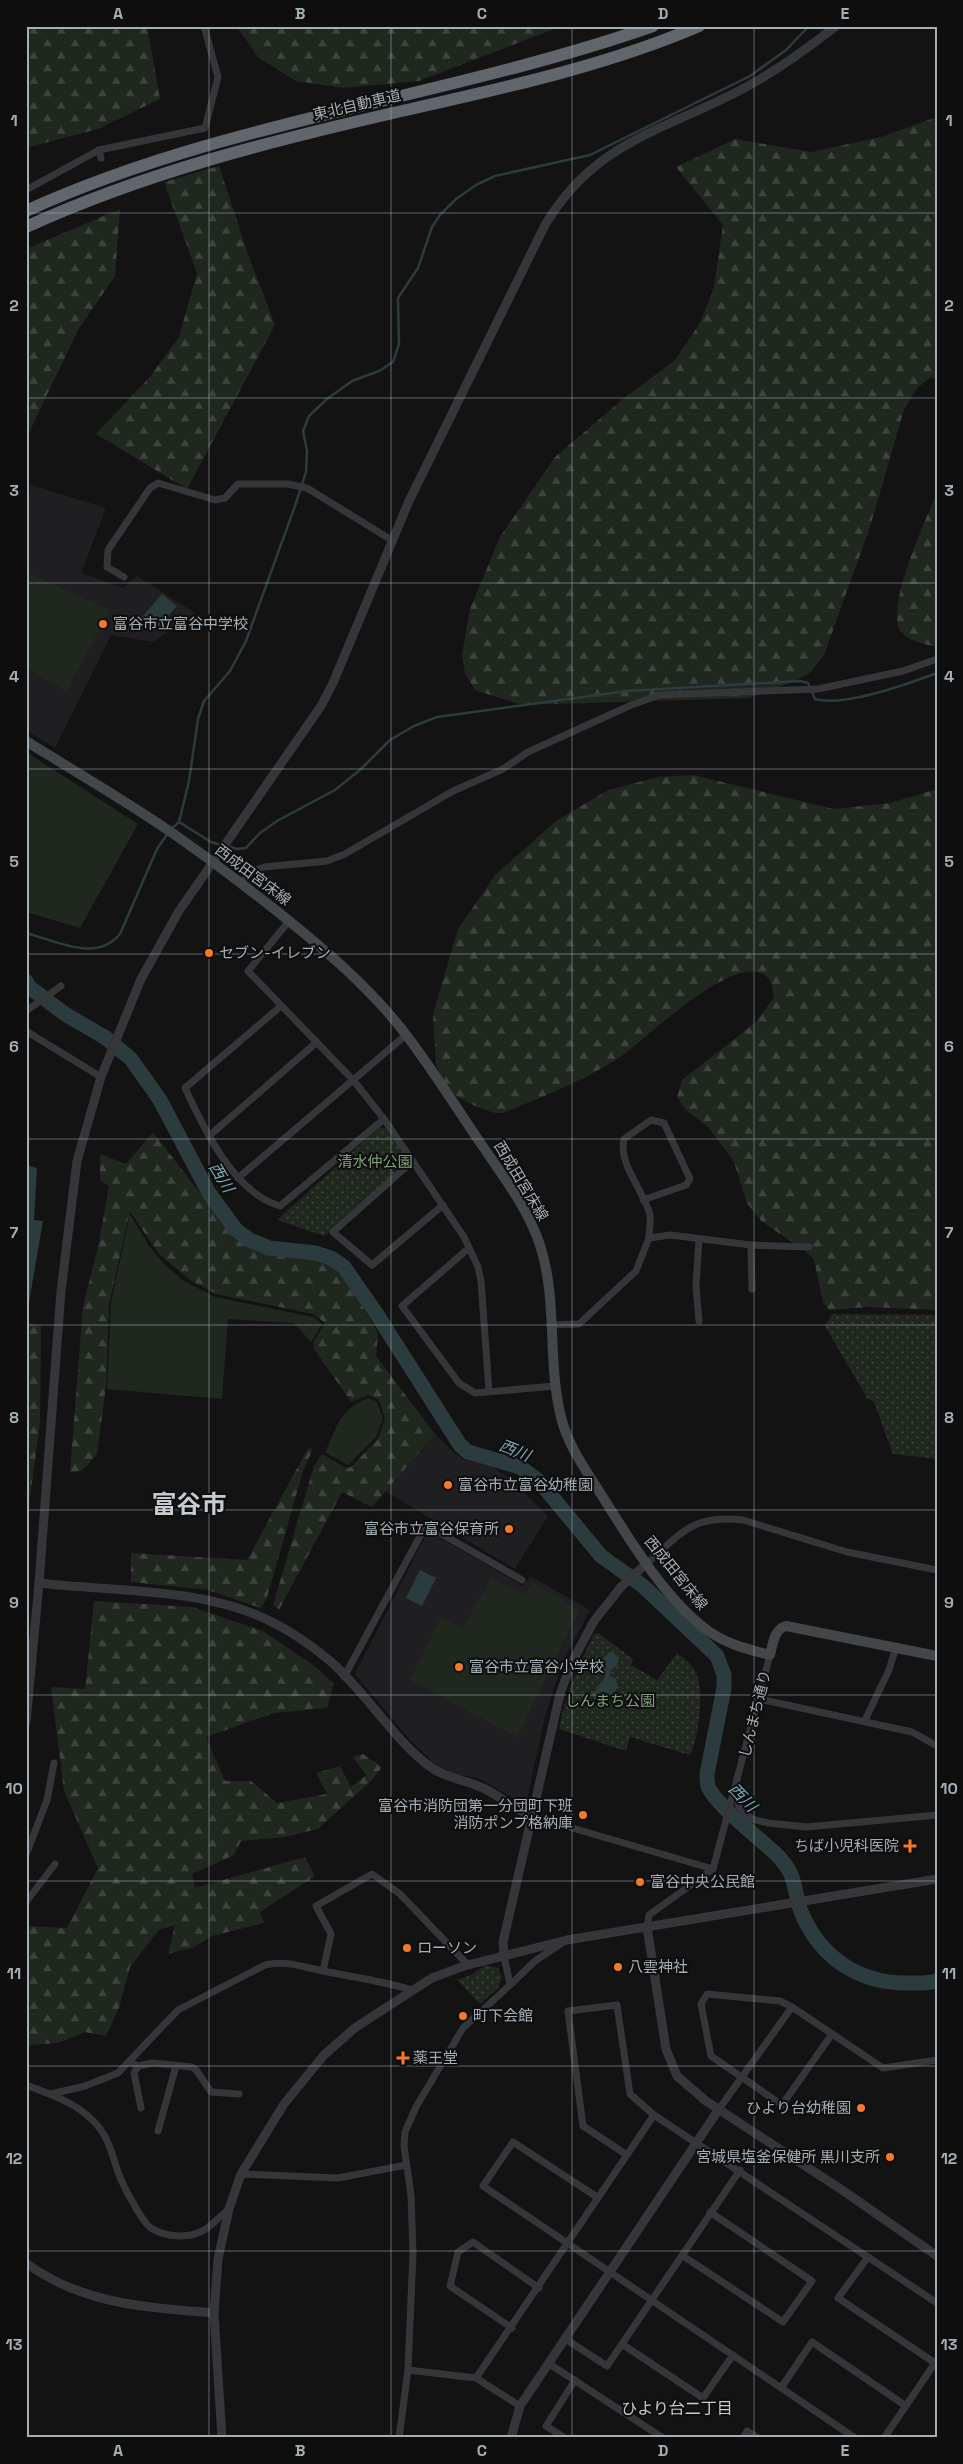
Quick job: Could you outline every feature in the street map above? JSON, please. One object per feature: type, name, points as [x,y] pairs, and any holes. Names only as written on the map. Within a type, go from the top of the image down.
[{"type":"highway","name":"東北自動車道","points":[[26,211],[96,181],[187,150],[275,126],[557,58],[654,26]]},
{"type":"highway","name":"東北自動車道","points":[[26,227],[136,181],[200,161],[268,142],[560,72],[629,51],[699,26]]},
{"type":"main road","name":"西成田宮床線","points":[[26,741],[163,827],[241,883],[289,921],[355,979],[382,1006],[406,1035],[510,1187],[529,1218],[546,1266],[552,1325],[555,1386],[561,1418],[579,1459],[642,1567],[706,1630],[738,1647],[770,1655]]},
{"type":"main road","points":[[770,1655],[776,1632],[780,1627],[786,1626],[937,1656]]},
{"type":"street","points":[[26,190],[99,150],[205,128],[218,77],[204,26]]},
{"type":"street","points":[[26,1722],[39,1583],[61,1291],[78,1160],[100,1077],[122,1023],[158,946],[212,861],[321,706],[333,683],[409,501],[545,225],[570,189],[600,161],[617,149],[639,136],[747,86],[784,64],[836,26]]},
{"type":"street","points":[[99,150],[101,158]]},
{"type":"street","points":[[124,577],[107,567],[108,550],[150,488],[158,483],[215,500],[225,498],[238,484],[296,485],[307,488],[393,541]]},
{"type":"street","points":[[241,883],[252,871],[264,867],[327,861],[345,854],[453,791],[503,769],[528,752],[629,706],[652,698],[686,693],[818,689],[903,671],[937,659]]},
{"type":"street","points":[[289,921],[248,971],[354,1081],[384,1119],[443,1205],[469,1248],[478,1267],[490,1391]]},
{"type":"street","points":[[26,1011],[61,986]]},
{"type":"street","points":[[281,1006],[186,1088],[208,1136],[238,1178],[269,1203],[280,1206],[384,1119]]},
{"type":"street","points":[[26,1031],[100,1077]]},
{"type":"street","points":[[238,1178],[406,1035]]},
{"type":"street","points":[[208,1136],[318,1042]]},
{"type":"street","points":[[552,1325],[579,1324],[636,1271],[649,1238],[650,1216],[643,1200],[621,1149],[624,1139],[651,1120],[664,1123],[690,1179],[686,1185],[643,1200]]},
{"type":"street","points":[[412,1161],[334,1232],[372,1265],[443,1205]]},
{"type":"street","points":[[649,1238],[670,1236],[752,1245],[809,1246]]},
{"type":"street","points":[[699,1240],[696,1286],[699,1321]]},
{"type":"street","points":[[752,1245],[752,1289]]},
{"type":"street","points":[[469,1248],[402,1306],[459,1384],[475,1393],[555,1386]]},
{"type":"street","points":[[510,1985],[503,1942],[560,1694],[571,1664],[594,1621],[621,1587],[642,1567],[696,1523],[709,1519],[727,1518],[743,1520],[847,1552],[937,1570]]},
{"type":"street","points":[[344,1677],[426,1525],[522,1580]]},
{"type":"street","points":[[39,1583],[198,1598],[248,1611],[299,1638],[329,1661],[404,1743],[434,1770],[452,1779],[488,1791],[518,1811],[531,1816],[713,1869]]},
{"type":"street","points":[[865,1720],[889,1670],[896,1647]]},
{"type":"street","name":"しんまち通り","points":[[713,1869],[770,1655]]},
{"type":"street","points":[[759,1699],[865,1720],[912,1732],[937,1746]]},
{"type":"street","points":[[26,1855],[47,1800],[54,1763]]},
{"type":"street","points":[[733,1799],[737,1797],[739,1807],[752,1819],[768,1823],[806,1827],[937,1815]]},
{"type":"street","points":[[26,1902],[55,1864]]},
{"type":"street","points":[[713,1869],[649,1915],[647,1927],[666,2049],[672,2067],[683,2083],[719,2109],[937,2256]]},
{"type":"street","points":[[323,1971],[331,1934],[316,1906],[372,1874],[400,1894],[459,1952],[468,1965]]},
{"type":"street","points":[[222,2438],[214,2313],[218,2259],[229,2209],[241,2174],[284,2104],[324,2056],[356,2027],[432,1978],[468,1965],[567,1940],[937,1880]]},
{"type":"street","points":[[400,2438],[408,2370],[413,2253],[411,2195],[406,2165],[405,2132],[420,2100],[463,2028],[535,1961],[567,1940]]},
{"type":"street","points":[[51,2094],[104,2079],[118,2073],[162,2023],[178,2010],[265,1965],[276,1962],[386,1982],[412,1990]]},
{"type":"street","points":[[832,2034],[782,2105],[711,2056],[701,2004],[707,1994],[780,2001],[792,2007],[883,2068],[937,2060]]},
{"type":"street","points":[[626,2155],[583,2126],[568,2011],[616,2005],[630,2094],[654,2115],[740,2170],[937,2303]]},
{"type":"street","points":[[511,2438],[520,2406],[564,2338],[696,2142],[792,2007]]},
{"type":"street","points":[[129,2062],[138,2066],[153,2063],[192,2067],[197,2071],[210,2092],[239,2094]]},
{"type":"street","points":[[138,2066],[134,2073],[141,2108]]},
{"type":"street","points":[[158,2131],[176,2066]]},
{"type":"street","points":[[26,2085],[51,2094],[80,2110],[102,2132],[129,2194],[150,2227],[174,2237],[190,2235],[205,2230],[229,2209]]},
{"type":"street","points":[[476,2378],[512,2328],[597,2197],[654,2115]]},
{"type":"street","points":[[597,2197],[514,2142],[483,2186],[855,2438]]},
{"type":"street","points":[[241,2174],[338,2178],[406,2165]]},
{"type":"street","points":[[564,2338],[608,2366],[740,2170]]},
{"type":"street","points":[[683,2256],[783,2322],[812,2280],[710,2212]]},
{"type":"street","points":[[512,2328],[450,2286],[458,2252],[473,2242],[539,2288]]},
{"type":"street","points":[[868,2256],[838,2298],[936,2362],[884,2438]]},
{"type":"street","points":[[26,2263],[52,2280],[78,2293],[108,2302],[154,2309],[214,2313]]},
{"type":"street","points":[[781,2388],[812,2342],[906,2406]]},
{"type":"street","points":[[622,2344],[703,2398],[733,2354]]},
{"type":"street","points":[[548,2363],[663,2438]]},
{"type":"street","points":[[408,2370],[476,2378],[520,2406]]},
{"type":"street","points":[[565,2438],[546,2426],[574,2380]]},
{"type":"street","points":[[743,2438],[747,2431],[758,2438]]},
{"type":"shaded area","name":"富谷市立富谷中学校","points":[[31,485],[106,508],[81,573],[123,588],[137,576],[195,613],[153,642],[111,635],[55,748],[26,730],[26,511]]},
{"type":"shaded area","points":[[162,594],[177,606],[156,630],[142,617]]},
{"type":"shaded area","points":[[26,1165],[37,1168],[34,1220],[43,1221],[26,1320]]},
{"type":"shaded area","name":"富谷市立富谷幼稚園","points":[[435,1434],[463,1459],[493,1467],[509,1478],[548,1516],[515,1569],[385,1491]]},
{"type":"shaded area","name":"富谷市立富谷小学校","points":[[428,1531],[523,1586],[530,1576],[590,1610],[563,1661],[545,1716],[527,1799],[519,1802],[477,1778],[454,1774],[436,1765],[409,1739],[355,1674]]},
{"type":"shaded area","points":[[420,1570],[436,1578],[422,1606],[406,1598]]},
{"type":"shaded area","points":[[609,1652],[619,1658],[617,1666],[610,1670],[610,1676],[616,1679],[618,1686],[612,1697],[604,1700],[594,1699],[593,1694],[605,1677],[602,1660]]},
{"type":"green space","points":[[26,26],[147,26],[160,99],[98,129],[26,148]]},
{"type":"green space","points":[[236,26],[562,26],[419,81],[342,88],[296,81],[259,58]]},
{"type":"green space","points":[[937,117],[937,379],[930,378],[917,388],[904,410],[869,530],[824,655],[810,673],[788,684],[749,698],[522,705],[475,690],[465,673],[462,655],[470,609],[500,537],[555,457],[623,399],[675,360],[700,323],[714,287],[723,225],[676,167],[735,139],[811,152],[881,137]]},
{"type":"green space","points":[[219,166],[248,254],[275,325],[187,489],[96,434],[149,378],[179,337],[197,273],[164,182]]},
{"type":"green space","points":[[120,209],[115,276],[78,330],[26,439],[26,249]]},
{"type":"green space","points":[[937,492],[937,647],[909,639],[902,633],[897,622],[898,606],[908,564]]},
{"type":"green space","points":[[26,572],[110,610],[66,691],[26,667]]},
{"type":"green space","points":[[26,752],[138,824],[80,928],[26,912]]},
{"type":"green space","points":[[693,775],[834,809],[890,803],[937,789],[937,1310],[869,1307],[829,1310],[823,1302],[814,1260],[804,1250],[761,1221],[747,1203],[734,1162],[709,1128],[686,1110],[677,1097],[682,1080],[756,1022],[774,997],[771,983],[766,976],[751,971],[732,976],[689,1002],[616,1060],[550,1094],[508,1111],[496,1113],[489,1111],[473,1105],[446,1090],[436,1064],[433,1014],[458,929],[496,874],[556,821],[608,790],[658,777]]},
{"type":"green space","name":"清水仲公園","points":[[380,1127],[386,1128],[409,1162],[324,1236],[277,1220]]},
{"type":"green space","points":[[153,1132],[232,1235],[262,1251],[300,1255],[329,1263],[350,1285],[378,1333],[376,1356],[435,1434],[372,1507],[342,1492],[279,1610],[273,1605],[314,1466],[322,1454],[346,1468],[351,1467],[378,1439],[385,1419],[379,1400],[369,1395],[351,1402],[314,1349],[313,1342],[325,1323],[313,1314],[216,1294],[190,1280],[158,1253],[130,1211],[109,1304],[106,1386],[97,1454],[81,1471],[70,1472],[83,1306],[98,1247],[109,1186],[100,1181],[100,1154],[126,1164]]},
{"type":"green space","points":[[130,1214],[149,1246],[163,1263],[184,1281],[215,1297],[313,1317],[322,1324],[311,1342],[294,1323],[228,1319],[222,1399],[107,1389],[111,1302]]},
{"type":"green space","points":[[832,1314],[937,1315],[937,1459],[893,1454],[874,1402],[867,1398],[825,1326]]},
{"type":"green space","points":[[26,1322],[41,1326],[40,1422],[26,1528]]},
{"type":"green space","points":[[368,1398],[377,1402],[383,1419],[376,1437],[348,1465],[325,1452],[340,1420],[351,1408]]},
{"type":"green space","points":[[308,1448],[313,1449],[303,1471],[266,1601],[260,1608],[208,1590],[131,1582],[131,1553],[247,1560]]},
{"type":"green space","points":[[491,1578],[525,1594],[532,1582],[579,1610],[517,1737],[410,1680],[441,1617],[463,1628]]},
{"type":"green space","points":[[94,1601],[192,1607],[263,1631],[313,1665],[334,1684],[327,1708],[274,1713],[206,1737],[225,1781],[251,1781],[277,1803],[327,1794],[316,1773],[340,1766],[351,1787],[366,1775],[353,1757],[363,1754],[382,1767],[372,1780],[318,1829],[285,1837],[241,1841],[234,1855],[192,1874],[195,1888],[305,1857],[315,1876],[260,1912],[264,1923],[212,1936],[194,1947],[168,1954],[175,1925],[159,1930],[130,1967],[119,2008],[106,2036],[85,2032],[58,2043],[26,2045],[26,1926],[67,1928],[98,1868],[64,1791],[51,1687],[85,1689]]},
{"type":"green space","name":"しんまち公園","points":[[598,1633],[633,1659],[631,1665],[657,1680],[677,1653],[693,1667],[698,1677],[700,1688],[700,1712],[696,1736],[690,1755],[630,1737],[626,1751],[559,1729],[573,1680],[594,1634]]},
{"type":"green space","points":[[485,1965],[498,1968],[502,1977],[498,1988],[480,2004],[457,1980],[471,1975]]},
{"type":"waterway","points":[[171,829],[179,822],[189,781],[198,719],[204,701],[230,671],[246,641],[295,506],[306,472],[307,451],[303,431],[309,416],[327,399],[352,381],[379,371],[393,362],[399,344],[398,298],[418,268],[432,227],[440,215],[456,199],[476,185],[495,176],[590,155],[750,76],[786,50],[809,26]]},
{"type":"waterway","points":[[227,846],[237,849],[246,848],[260,833],[277,821],[335,790],[361,769],[390,740],[414,726],[437,717],[627,691],[800,681],[808,683],[815,699],[827,701],[842,700],[876,693],[937,673]]},
{"type":"waterway","points":[[179,822],[211,842],[221,845]]},
{"type":"waterway","points":[[26,933],[88,949],[110,943],[120,934],[157,849],[168,833]]},
{"type":"waterway","name":"西川","points":[[26,981],[29,987],[65,1014],[106,1038],[131,1059],[160,1100],[209,1193],[236,1230],[250,1240],[269,1248],[316,1253],[331,1258],[344,1267],[376,1313],[460,1445],[468,1452],[520,1467],[539,1481],[601,1556],[643,1586],[717,1656],[724,1675],[724,1688],[707,1774],[708,1786],[728,1812],[771,1849],[785,1864],[792,1878],[802,1914],[810,1930],[820,1943],[831,1955],[857,1973],[889,1982],[925,1983],[937,1981]]},
{"type":"place","name":"富谷市立富谷中学校","points":[[103,624]]},
{"type":"place","name":"セブン-イレブン","points":[[209,953]]},
{"type":"place","name":"富谷市立富谷幼稚園","points":[[448,1485]]},
{"type":"place","name":"富谷市立富谷保育所","points":[[509,1529]]},
{"type":"place","name":"富谷市立富谷小学校","points":[[459,1667]]},
{"type":"place","name":"富谷市消防団第一分団町下班 消防ポンプ格納庫","points":[[583,1815]]},
{"type":"place","name":"ちば小児科医院","points":[[910,1846]]},
{"type":"place","name":"富谷中央公民館","points":[[640,1882]]},
{"type":"place","name":"ローソン","points":[[407,1948]]},
{"type":"place","name":"八雲神社","points":[[618,1967]]},
{"type":"place","name":"町下会館","points":[[463,2016]]},
{"type":"place","name":"薬王堂","points":[[403,2058]]},
{"type":"place","name":"ひより台幼稚園","points":[[861,2108]]},
{"type":"place","name":"宮城県塩釜保健所 黒川支所","points":[[890,2157]]},
{"type":"district","name":"富谷市","points":[[189,1504]]},
{"type":"district","name":"ひより台二丁目","points":[[677,2408]]}]
